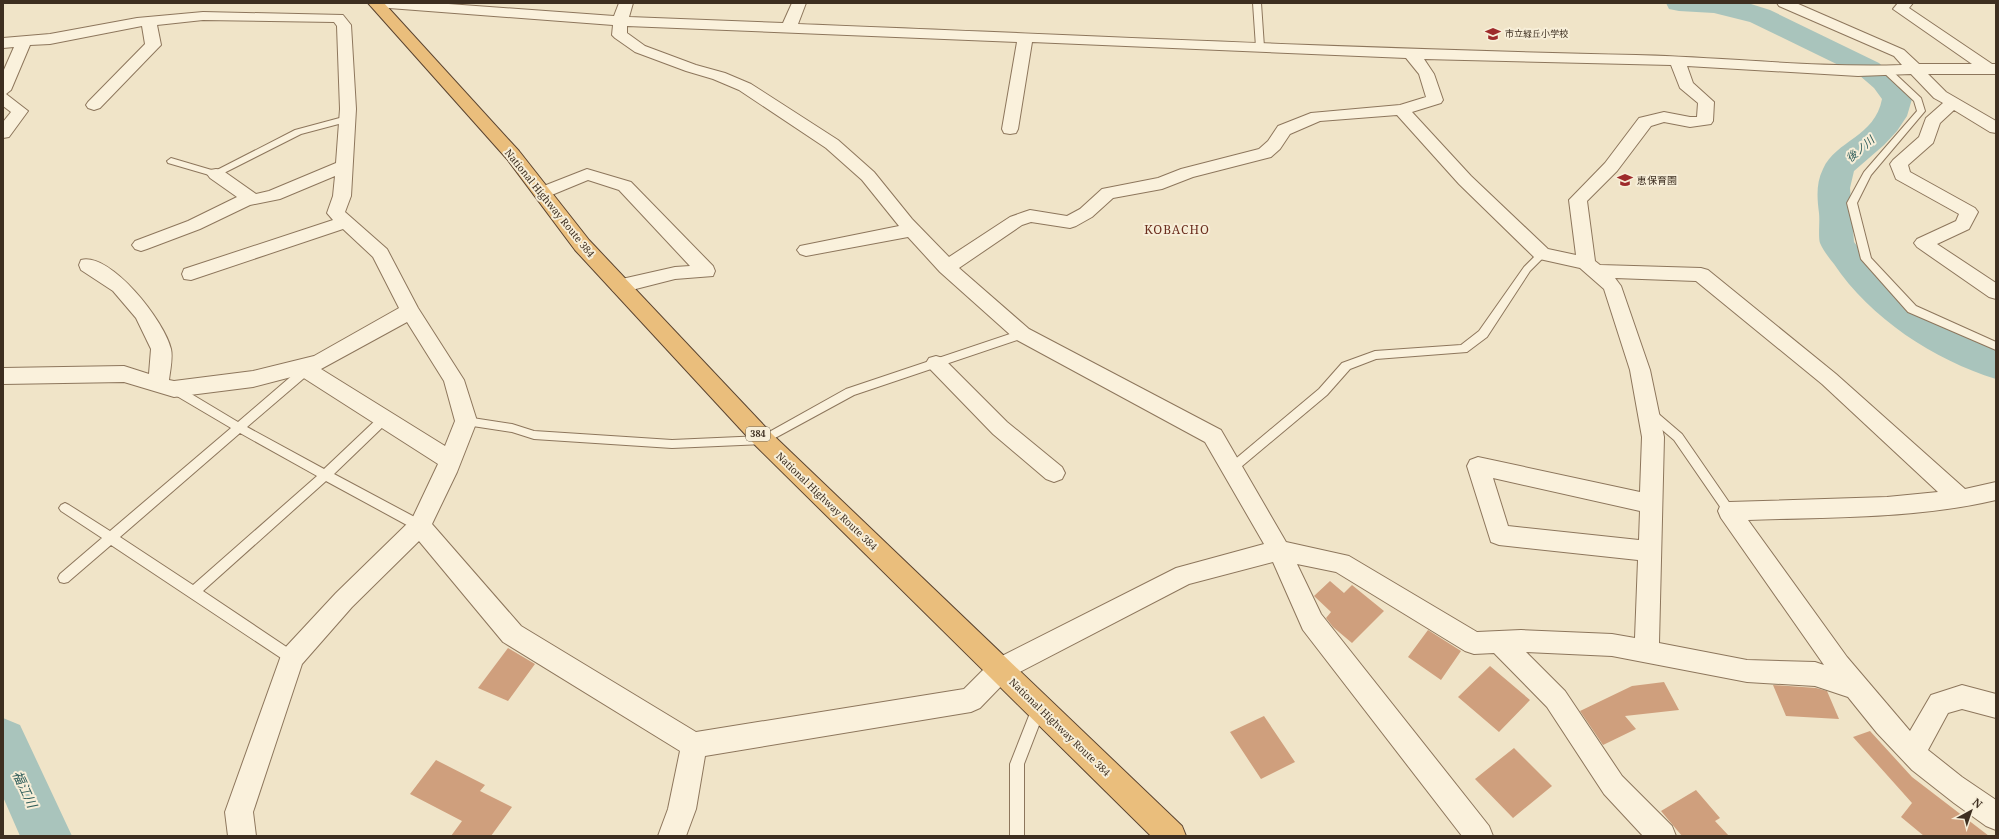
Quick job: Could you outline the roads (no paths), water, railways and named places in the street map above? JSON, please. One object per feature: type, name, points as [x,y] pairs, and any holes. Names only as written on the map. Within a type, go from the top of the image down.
[{"type":"highway","name":"National Highway Route 384","points":[[376,3],[513,155],[582,245],[764,440],[1172,836]]},
{"type":"street","points":[[376,3],[620,21],[1025,38],[1410,53],[1677,61],[1858,71],[1993,69]]},
{"type":"street","points":[[626,3],[620,21],[620,35],[640,49],[691,68],[720,76],[744,87],[832,144],[868,176],[912,230],[948,267],[1022,334],[1213,436],[1279,550],[1312,622],[1479,836]]},
{"type":"street","points":[[789,28],[799,3]]},
{"type":"street","points":[[1784,3],[1899,53],[1940,95],[1996,128]]},
{"type":"street","points":[[1900,5],[1993,69]]},
{"type":"street","points":[[3,43],[50,39],[149,21],[235,9],[338,18],[344,25],[347,119],[342,196],[336,213],[380,253],[410,310],[430,339],[454,380],[466,421],[420,526],[344,600],[292,658],[239,812],[242,836]]},
{"type":"street","points":[[94,105],[153,46],[149,21]]},
{"type":"street","points":[[1010,129],[1025,38]]},
{"type":"street","points":[[3,90],[24,41]]},
{"type":"street","points":[[948,267],[1016,221],[1030,216],[1070,222],[1086,212],[1108,193],[1162,183],[1187,173],[1265,153],[1274,144],[1284,130],[1317,116],[1401,110],[1435,100],[1431,81],[1419,61],[1410,53]]},
{"type":"street","points":[[1647,652],[1653,437],[1640,370],[1612,286],[1590,267],[1578,200],[1611,167],[1645,122],[1664,117],[1690,122],[1705,121],[1706,102],[1686,85],[1677,61]]},
{"type":"street","points":[[3,98],[20,111],[3,133]]},
{"type":"street","points":[[1953,103],[1932,121],[1927,139],[1899,164],[1902,175],[1969,212],[1963,225],[1923,243],[1996,292]]},
{"type":"street","points":[[1401,110],[1465,180],[1542,254],[1590,267],[1701,275],[1829,379],[1961,499]]},
{"type":"street","points":[[216,174],[253,200],[274,195],[345,166]]},
{"type":"street","points":[[542,193],[587,174],[625,186],[706,271],[675,273],[620,286]]},
{"type":"street","points":[[141,245],[194,225],[250,198]]},
{"type":"street","points":[[192,274],[346,222]]},
{"type":"street","points":[[806,250],[912,230]]},
{"type":"street","points":[[88,265],[120,286],[144,314],[161,349],[166,387]]},
{"type":"street","points":[[3,376],[124,374],[166,387],[254,379],[304,368],[320,362],[410,310]]},
{"type":"street","points":[[936,363],[1000,428],[1054,472]]},
{"type":"street","points":[[304,368],[450,460]]},
{"type":"street","points":[[1650,551],[1499,535],[1478,466],[1651,504]]},
{"type":"street","points":[[1729,511],[1887,506],[1961,499],[1996,491]]},
{"type":"street","points":[[1729,511],[1854,687],[1913,752],[1966,797],[1996,816]]},
{"type":"street","points":[[420,526],[512,634],[694,745],[971,700],[1001,669],[1184,575],[1279,550],[1341,563],[1474,642],[1612,645],[1747,671],[1815,674],[1854,687]]},
{"type":"street","points":[[1499,642],[1556,699],[1613,785],[1662,836]]},
{"type":"street","points":[[1913,752],[1940,704],[1962,698],[1996,706]]},
{"type":"street","points":[[672,836],[682,809],[694,745]]},
{"type":"lane","points":[[1257,3],[1260,47]]},
{"type":"lane","points":[[1886,70],[1918,100],[1921,111],[1867,174],[1852,203],[1866,259],[1912,309],[1996,346]]},
{"type":"lane","points":[[171,161],[216,174],[298,132],[347,119]]},
{"type":"lane","points":[[1231,469],[1323,392],[1346,366],[1375,355],[1463,349],[1483,334],[1527,269],[1542,254]]},
{"type":"lane","points":[[466,421],[512,428],[534,435],[672,444],[764,440],[850,392],[1022,334]]},
{"type":"lane","points":[[64,578],[239,428],[304,368]]},
{"type":"lane","points":[[166,387],[420,526]]},
{"type":"lane","points":[[1648,412],[1678,438],[1729,511]]},
{"type":"lane","points":[[194,592],[384,419]]},
{"type":"lane","points":[[65,508],[292,658]]},
{"type":"lane","points":[[1017,836],[1017,764],[1039,706]]},
{"type":"waterway","name":"後ノ川","points":[[1679,3],[1714,5],[1741,10],[1760,16],[1869,69],[1884,82],[1897,99],[1892,116],[1880,132],[1841,164],[1835,179],[1834,197],[1837,224],[1837,243],[1853,266],[1870,286],[1906,317],[1948,342],[1996,365]]},
{"type":"waterway","name":"福江川","points":[[3,741],[46,836]]},
{"type":"place","name":"市立緑丘小学校","points":[[1493,34]]},
{"type":"place","name":"恵保育園","points":[[1625,180]]},
{"type":"district","name":"KOBACHO","points":[[1177,230]]}]
